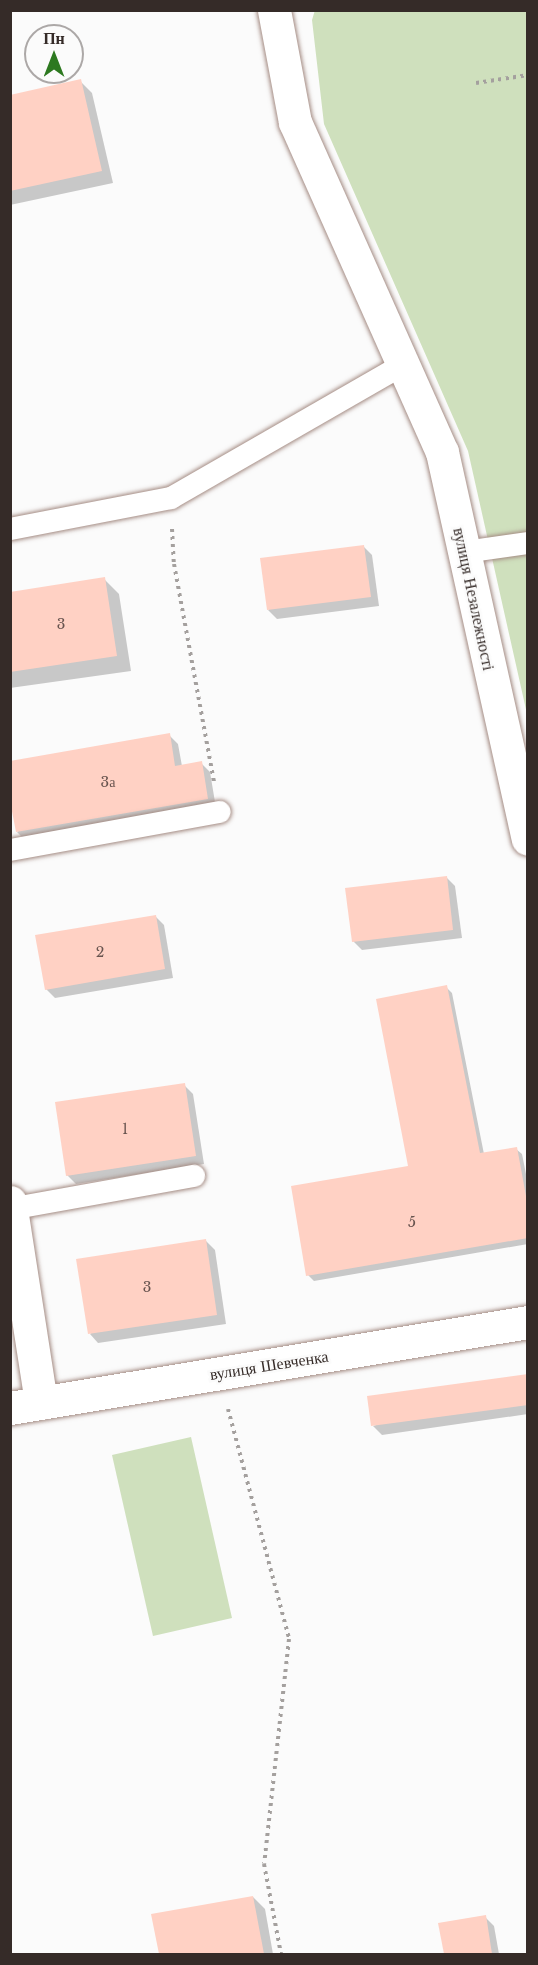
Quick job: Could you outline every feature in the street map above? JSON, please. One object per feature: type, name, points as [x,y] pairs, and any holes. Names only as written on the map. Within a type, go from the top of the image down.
[{"type":"street","name":"вулиця Незалежності","points":[[274,10],[295,122],[442,452],[528,839]]},
{"type":"street","points":[[11,1206],[26,1405]]},
{"type":"street","name":"вулиця Шевченка","points":[[26,1405],[528,1322]]},
{"type":"lane","points":[[10,529],[171,498],[404,364]]},
{"type":"lane","points":[[464,552],[528,543]]},
{"type":"lane","points":[[10,850],[220,813]]},
{"type":"lane","points":[[11,1206],[194,1176]]},
{"type":"path","points":[[476,84],[528,75]]},
{"type":"path","points":[[171,498],[174,564],[220,813]]},
{"type":"path","points":[[219,1373],[289,1639],[264,1864],[281,1954]]},
{"type":"green space","points":[[315,10],[527,11],[527,714],[468,451],[324,124],[312,20]]},
{"type":"green space","points":[[191,1437],[232,1618],[153,1636],[112,1455]]},
{"type":"building","points":[[59,84],[82,84],[102,171],[10,191],[10,95]]},
{"type":"building","points":[[364,545],[371,597],[267,610],[260,558]]},
{"type":"building","points":[[105,577],[117,656],[10,672],[10,592]]},
{"type":"building","points":[[170,733],[175,766],[202,761],[208,799],[16,832],[10,801],[10,761]]},
{"type":"building","points":[[447,876],[453,930],[352,942],[345,888]]},
{"type":"building","points":[[156,915],[165,969],[45,990],[35,935]]},
{"type":"building","points":[[447,985],[480,1153],[517,1147],[528,1207],[528,1238],[306,1276],[291,1186],[408,1166],[376,999]]},
{"type":"building","points":[[185,1083],[196,1156],[66,1176],[55,1102]]},
{"type":"building","points":[[206,1239],[217,1315],[88,1334],[76,1259]]},
{"type":"building","points":[[528,1374],[528,1405],[371,1426],[367,1396]]},
{"type":"building","points":[[253,1896],[264,1954],[159,1954],[151,1914]]},
{"type":"building","points":[[486,1915],[492,1954],[444,1954],[438,1923]]}]
